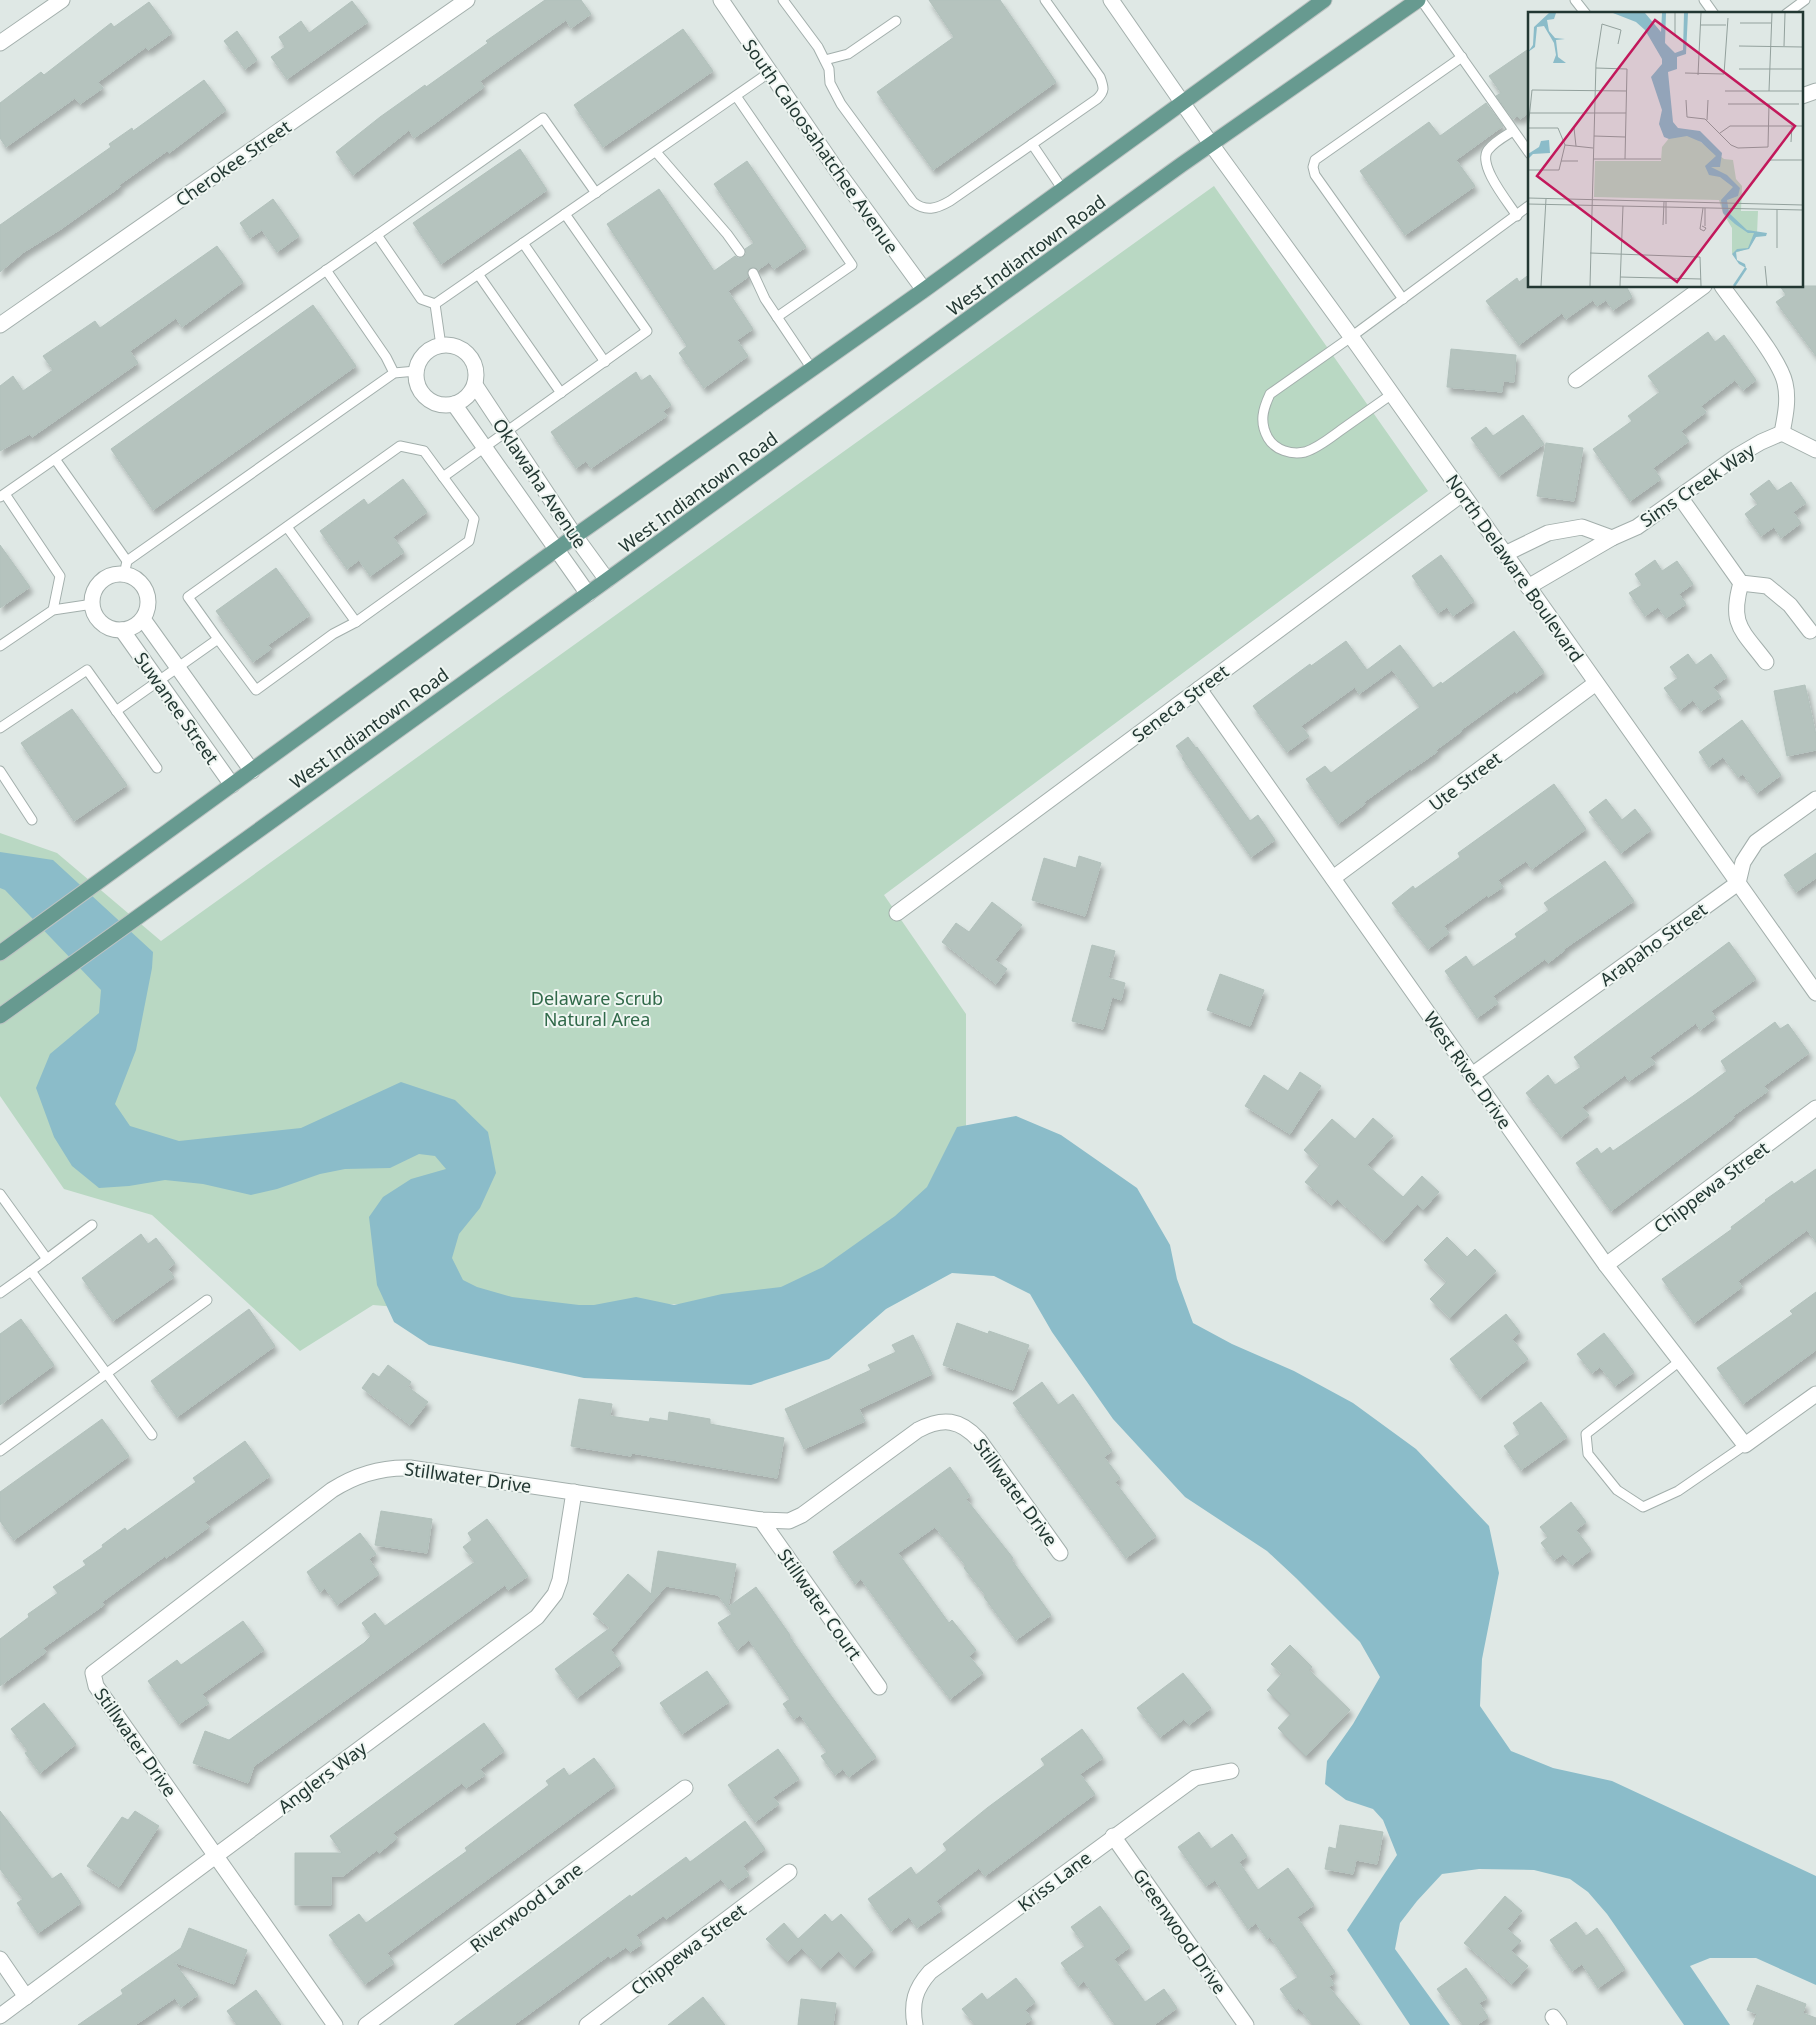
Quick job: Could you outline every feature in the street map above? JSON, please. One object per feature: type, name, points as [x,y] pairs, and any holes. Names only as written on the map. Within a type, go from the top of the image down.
[{"type":"main road","name":"West Indiantown Road","points":[[0,953],[575,536],[924,290],[1324,0]]},
{"type":"main road","name":"West Indiantown Road","points":[[0,1016],[1211,144],[1419,0]]},
{"type":"street","points":[[0,43],[62,0]]},
{"type":"street","name":"Cherokee Street","points":[[0,325],[466,0]]},
{"type":"street","name":"South Caloosahatchee Avenue","points":[[721,0],[844,180],[924,290]]},
{"type":"street","name":"North Delaware Boulevard","points":[[1111,0],[1211,144],[1392,394],[1816,993]]},
{"type":"street","points":[[1804,95],[1816,91]]},
{"type":"street","points":[[1576,380],[1701,288]]},
{"type":"street","points":[[1723,288],[1775,361],[1785,383],[1787,408],[1782,433],[1816,450]]},
{"type":"street","points":[[441,346],[425,354],[419,362],[416,371],[420,390],[426,398],[434,403],[454,404],[470,394],[474,385]]},
{"type":"street","name":"Oklawaha Avenue","points":[[441,346],[452,346],[461,349],[469,356],[474,365],[476,375],[474,385],[575,536],[607,580]]},
{"type":"street","name":"Oklawaha Avenue","points":[[454,404],[588,594]]},
{"type":"street","name":"Sims Creek Way","points":[[1528,587],[1612,538],[1637,527],[1737,456],[1761,442],[1782,433]]},
{"type":"street","name":"Seneca Street","points":[[897,913],[1462,494]]},
{"type":"street","points":[[1680,496],[1742,583],[1767,586],[1790,605],[1810,631]]},
{"type":"street","points":[[1505,554],[1548,533],[1574,529],[1582,528],[1612,538]]},
{"type":"street","points":[[122,630],[108,627],[102,623],[94,612],[93,604],[95,592],[101,582],[126,568],[145,589],[148,601],[143,619]]},
{"type":"street","points":[[1742,583],[1736,604],[1738,624],[1766,662]]},
{"type":"street","name":"Suwanee Street","points":[[232,785],[122,630],[131,628],[143,619],[252,770]]},
{"type":"street","name":"Ute Street","points":[[1333,878],[1596,683]]},
{"type":"street","name":"West River Drive","points":[[1199,689],[1606,1265],[1745,1445]]},
{"type":"street","points":[[1738,883],[1743,862],[1756,842],[1816,799]]},
{"type":"street","name":"Arapaho Street","points":[[1472,1075],[1738,883]]},
{"type":"street","name":"Chippewa Street","points":[[1606,1265],[1816,1108]]},
{"type":"street","points":[[1745,1445],[1816,1394]]},
{"type":"street","name":"Stillwater Drive","points":[[335,2025],[96,1686],[93,1673],[332,1490],[355,1476],[382,1469],[410,1468],[761,1520],[789,1521],[802,1515],[918,1430],[930,1423],[944,1421],[958,1423],[970,1430],[979,1440],[1060,1554]]},
{"type":"street","name":"Anglers Way","points":[[0,2016],[537,1617],[555,1594],[560,1580],[574,1492]]},
{"type":"street","name":"Stillwater Court","points":[[761,1520],[879,1687]]},
{"type":"street","name":"Kriss Lane","points":[[915,2025],[912,2010],[914,1996],[920,1983],[930,1972],[1113,1836],[1195,1778],[1231,1771]]},
{"type":"street","name":"Riverwood Lane","points":[[366,2025],[685,1788]]},
{"type":"street","name":"Greenwood Drive","points":[[1113,1836],[1246,2025]]},
{"type":"street","name":"Chippewa Street","points":[[587,2025],[789,1872]]},
{"type":"street","points":[[0,1959],[26,1997]]},
{"type":"lane","points":[[783,0],[818,47],[829,69],[830,83],[840,104],[912,202],[927,209],[938,208],[1097,99],[1103,92],[1104,88],[1100,77],[1045,0]]},
{"type":"lane","points":[[1419,0],[1528,151]]},
{"type":"lane","points":[[1575,0],[1584,12]]},
{"type":"lane","points":[[1704,0],[1713,12]]},
{"type":"lane","points":[[1789,12],[1805,0]]},
{"type":"lane","points":[[825,60],[848,54],[896,21]]},
{"type":"lane","points":[[1403,299],[1315,175],[1313,167],[1315,160],[1462,58]]},
{"type":"lane","points":[[436,304],[770,72]]},
{"type":"lane","points":[[736,96],[852,265],[777,317]]},
{"type":"lane","points":[[53,610],[60,576],[2,496],[543,118],[596,193]]},
{"type":"lane","points":[[1514,131],[1493,145],[1487,151],[1485,160],[1488,170],[1517,216]]},
{"type":"lane","points":[[1032,144],[1063,190]]},
{"type":"lane","points":[[656,152],[727,234],[740,252]]},
{"type":"lane","points":[[1392,394],[1319,445],[1305,452],[1293,454],[1280,450],[1271,443],[1263,430],[1262,418],[1270,394],[1528,207]]},
{"type":"lane","points":[[443,477],[647,331],[565,214]]},
{"type":"lane","points":[[377,235],[421,300],[436,304]]},
{"type":"lane","points":[[523,243],[605,362]]},
{"type":"lane","points":[[326,270],[386,357],[394,373]]},
{"type":"lane","points":[[478,274],[560,393]]},
{"type":"lane","points":[[753,274],[765,299],[812,369]]},
{"type":"lane","points":[[436,304],[441,346]]},
{"type":"lane","points":[[55,459],[126,568],[394,373],[416,371]]},
{"type":"lane","points":[[400,446],[424,451],[443,477],[474,520],[469,541],[356,622],[333,634],[256,690],[188,597],[400,446]]},
{"type":"lane","points":[[287,526],[356,622]]},
{"type":"lane","points":[[0,646],[53,610],[93,604]]},
{"type":"lane","points":[[116,710],[218,639]]},
{"type":"lane","points":[[0,728],[87,670],[157,768]]},
{"type":"lane","points":[[0,771],[32,820]]},
{"type":"lane","points":[[0,1194],[47,1259]]},
{"type":"lane","points":[[0,1292],[92,1225]]},
{"type":"lane","points":[[31,1271],[152,1435]]},
{"type":"lane","points":[[0,1451],[207,1300]]},
{"type":"lane","points":[[1680,1361],[1586,1434],[1588,1454],[1617,1490],[1643,1507],[1678,1491],[1745,1445]]},
{"type":"green space","name":"Delaware Scrub Natural Area","points":[[1214,186],[1428,491],[884,895],[966,1014],[966,1150],[899,1227],[798,1299],[467,1313],[373,1305],[300,1351],[152,1215],[64,1189],[0,1096],[0,833],[57,853],[161,941]]},
{"type":"water","points":[[0,852],[53,860],[153,952],[152,968],[136,1050],[115,1104],[130,1126],[179,1141],[301,1128],[401,1082],[455,1100],[488,1132],[496,1173],[480,1208],[459,1234],[452,1258],[463,1280],[477,1287],[512,1297],[594,1305],[636,1297],[674,1305],[722,1294],[781,1287],[823,1267],[895,1216],[927,1187],[957,1127],[1016,1116],[1061,1135],[1137,1188],[1170,1245],[1177,1279],[1193,1323],[1232,1344],[1294,1371],[1353,1403],[1416,1449],[1489,1526],[1499,1573],[1482,1659],[1480,1706],[1511,1751],[1553,1768],[1612,1781],[1816,1876],[1816,1985],[1756,1958],[1710,1958],[1690,1966],[1730,2025],[1684,2025],[1607,1914],[1588,1892],[1570,1879],[1534,1870],[1479,1869],[1442,1874],[1400,1923],[1395,1949],[1450,2025],[1410,2025],[1347,1930],[1397,1855],[1383,1820],[1373,1809],[1346,1800],[1325,1784],[1327,1761],[1353,1724],[1380,1677],[1360,1642],[1296,1578],[1267,1551],[1185,1497],[1113,1419],[1052,1332],[1030,1294],[994,1276],[952,1273],[886,1309],[829,1359],[751,1385],[584,1378],[429,1345],[394,1322],[377,1285],[369,1217],[383,1197],[411,1179],[446,1169],[435,1156],[419,1154],[390,1168],[345,1169],[320,1174],[277,1189],[251,1195],[203,1184],[165,1180],[129,1186],[99,1188],[72,1166],[54,1137],[36,1088],[50,1054],[99,1013],[101,990],[5,890],[0,888]]},
{"type":"building","points":[[545,0],[581,0],[591,14],[571,28],[566,20],[480,81],[484,87],[434,124],[414,138],[409,130],[353,175],[336,152],[380,117],[425,85],[426,87],[488,43],[486,41]]},
{"type":"building","points":[[929,0],[1000,0],[1056,82],[933,170],[877,92],[954,37]]},
{"type":"building","points":[[352,1],[368,22],[287,79],[271,57],[285,47],[279,37],[301,21],[309,33]]},
{"type":"building","points":[[149,2],[172,33],[148,50],[146,47],[98,82],[103,88],[80,104],[75,98],[6,147],[0,138],[0,103],[41,72],[44,75],[111,23],[114,27]]},
{"type":"building","points":[[683,29],[713,71],[603,147],[574,105]]},
{"type":"building","points":[[237,31],[257,60],[245,69],[224,41]]},
{"type":"building","points":[[1528,49],[1528,113],[1520,119],[1517,116],[1513,119],[1496,96],[1501,93],[1489,76]]},
{"type":"building","points":[[204,80],[226,110],[169,153],[167,151],[119,185],[120,187],[61,229],[24,252],[0,272],[0,225],[111,147],[109,144],[132,128],[133,131]]},
{"type":"building","points":[[1486,103],[1503,126],[1456,160],[1475,186],[1405,235],[1360,171],[1429,122],[1440,136]]},
{"type":"building","points":[[520,149],[547,190],[441,264],[413,223]]},
{"type":"building","points":[[747,161],[806,247],[774,269],[769,262],[758,270],[754,267],[750,268],[747,272],[748,277],[728,291],[753,329],[737,340],[748,356],[704,388],[679,353],[687,346],[607,224],[659,189],[714,271],[735,256],[738,258],[743,257],[746,254],[745,249],[754,243],[714,184]]},
{"type":"building","points":[[273,199],[299,236],[277,252],[262,230],[250,238],[240,223]]},
{"type":"building","points":[[217,246],[243,282],[182,327],[176,318],[130,351],[138,363],[32,437],[30,434],[0,451],[0,386],[13,376],[23,391],[53,370],[43,356],[95,321],[100,328]]},
{"type":"building","points":[[1528,275],[1528,288],[1627,288],[1632,297],[1613,310],[1606,300],[1597,306],[1593,300],[1566,319],[1562,313],[1519,345],[1486,301],[1517,278],[1519,282]]},
{"type":"building","points":[[1816,286],[1816,356],[1776,302],[1786,295],[1781,288]]},
{"type":"building","points":[[313,305],[356,366],[153,510],[111,449]]},
{"type":"building","points":[[1708,332],[1715,342],[1724,335],[1756,380],[1743,390],[1735,380],[1701,406],[1706,412],[1681,431],[1689,441],[1653,468],[1661,479],[1630,501],[1593,449],[1632,421],[1628,416],[1660,392],[1648,376]]},
{"type":"building","points":[[1451,349],[1516,355],[1514,382],[1503,381],[1502,392],[1447,387]]},
{"type":"building","points":[[636,372],[641,381],[650,375],[671,405],[663,411],[667,416],[591,468],[586,461],[576,468],[551,432]]},
{"type":"building","points":[[1523,415],[1544,444],[1499,476],[1471,438],[1486,427],[1493,436]]},
{"type":"building","points":[[1546,443],[1583,448],[1574,501],[1537,496]]},
{"type":"building","points":[[403,479],[427,512],[393,537],[404,552],[370,576],[359,560],[347,569],[320,531],[364,499],[368,505]]},
{"type":"building","points":[[1769,480],[1777,491],[1791,482],[1806,503],[1793,512],[1801,523],[1781,538],[1774,527],[1761,536],[1745,514],[1758,504],[1750,494]]},
{"type":"building","points":[[0,545],[30,587],[0,608]]},
{"type":"building","points":[[1441,555],[1474,601],[1453,616],[1447,607],[1438,613],[1412,576]]},
{"type":"building","points":[[1655,560],[1662,571],[1677,561],[1693,584],[1679,594],[1686,604],[1666,618],[1658,607],[1645,616],[1629,593],[1642,585],[1635,574]]},
{"type":"building","points":[[276,568],[310,615],[268,645],[271,649],[253,662],[216,611]]},
{"type":"building","points":[[1514,631],[1544,672],[1461,730],[1436,750],[1437,752],[1364,802],[1365,804],[1338,824],[1306,779],[1325,766],[1331,773],[1420,707],[1392,670],[1359,694],[1355,687],[1301,726],[1309,736],[1287,752],[1253,706],[1310,664],[1311,666],[1346,641],[1367,670],[1400,645],[1433,688],[1441,682],[1442,684]]},
{"type":"building","points":[[1688,654],[1696,665],[1711,654],[1727,677],[1713,687],[1721,697],[1701,711],[1693,700],[1680,710],[1664,688],[1678,678],[1670,667]]},
{"type":"building","points":[[1805,685],[1816,735],[1816,750],[1787,756],[1774,691]]},
{"type":"building","points":[[72,709],[127,785],[74,821],[21,743]]},
{"type":"building","points":[[1742,720],[1781,775],[1757,793],[1743,774],[1738,777],[1723,757],[1709,767],[1699,752]]},
{"type":"building","points":[[1188,737],[1250,821],[1258,815],[1275,840],[1251,857],[1182,758],[1184,757],[1176,746]]},
{"type":"building","points":[[1554,784],[1586,829],[1532,869],[1526,861],[1498,880],[1503,887],[1488,897],[1487,895],[1444,926],[1449,933],[1428,949],[1392,903],[1413,886],[1415,889],[1460,857],[1458,853]]},
{"type":"building","points":[[1606,799],[1622,820],[1635,809],[1651,830],[1621,853],[1589,812]]},
{"type":"building","points":[[1816,853],[1816,878],[1796,892],[1784,875]]},
{"type":"building","points":[[1079,856],[1101,863],[1085,916],[1032,900],[1044,858],[1076,868]]},
{"type":"building","points":[[1605,861],[1634,901],[1564,949],[1548,963],[1545,959],[1493,996],[1498,1003],[1477,1018],[1445,971],[1466,956],[1473,967],[1517,937],[1515,934],[1549,910],[1544,903]]},
{"type":"building","points":[[992,902],[1022,925],[995,960],[1007,969],[996,984],[942,942],[956,923],[969,932]]},
{"type":"building","points":[[1729,942],[1756,979],[1711,1011],[1716,1018],[1700,1030],[1696,1023],[1650,1057],[1655,1063],[1629,1081],[1625,1075],[1582,1107],[1589,1115],[1561,1137],[1526,1093],[1548,1075],[1555,1085],[1581,1067],[1574,1057]]},
{"type":"building","points":[[1092,945],[1115,951],[1108,978],[1125,983],[1121,1000],[1112,997],[1103,1029],[1072,1021]]},
{"type":"building","points":[[1220,974],[1264,990],[1250,1026],[1207,1010]]},
{"type":"building","points":[[1775,1022],[1780,1029],[1788,1024],[1809,1053],[1764,1086],[1768,1091],[1611,1211],[1576,1163],[1597,1148],[1601,1154],[1610,1147],[1613,1151],[1693,1096],[1727,1071],[1721,1061]]},
{"type":"building","points":[[1300,1072],[1321,1086],[1290,1134],[1245,1106],[1264,1075],[1288,1091]]},
{"type":"building","points":[[1373,1118],[1393,1136],[1367,1165],[1403,1197],[1422,1176],[1439,1192],[1423,1210],[1417,1204],[1384,1241],[1337,1199],[1332,1205],[1305,1182],[1320,1165],[1304,1150],[1332,1119],[1355,1139]]},
{"type":"building","points":[[1816,1169],[1816,1242],[1807,1230],[1738,1281],[1742,1287],[1694,1323],[1662,1279],[1732,1229],[1731,1227],[1765,1200],[1792,1181],[1794,1184]]},
{"type":"building","points":[[141,1234],[148,1244],[156,1238],[175,1263],[168,1269],[174,1277],[113,1321],[82,1278]]},
{"type":"building","points":[[1447,1237],[1467,1257],[1475,1249],[1496,1271],[1450,1318],[1430,1299],[1447,1282],[1424,1260]]},
{"type":"building","points":[[1816,1292],[1816,1350],[1743,1404],[1717,1368],[1793,1314],[1790,1311]]},
{"type":"building","points":[[249,1309],[275,1346],[177,1417],[151,1381]]},
{"type":"building","points":[[1506,1314],[1520,1332],[1512,1339],[1528,1359],[1480,1398],[1450,1359]]},
{"type":"building","points":[[21,1319],[54,1365],[0,1405],[0,1334]]},
{"type":"building","points":[[957,1323],[988,1334],[989,1331],[1029,1345],[1013,1390],[943,1365]]},
{"type":"building","points":[[1604,1333],[1634,1372],[1615,1386],[1600,1367],[1592,1373],[1577,1354]]},
{"type":"building","points":[[913,1335],[932,1374],[859,1409],[865,1421],[804,1449],[785,1409],[871,1370],[868,1365],[896,1352],[892,1345]]},
{"type":"building","points":[[388,1365],[411,1382],[408,1387],[428,1402],[410,1425],[362,1388],[373,1373],[379,1377]]},
{"type":"building","points":[[1042,1382],[1058,1405],[1073,1394],[1112,1451],[1104,1457],[1120,1478],[1115,1482],[1156,1536],[1126,1558],[1013,1403]]},
{"type":"building","points":[[579,1399],[612,1404],[610,1416],[649,1422],[650,1418],[668,1421],[669,1412],[710,1419],[710,1424],[784,1438],[777,1478],[632,1453],[631,1456],[571,1446]]},
{"type":"building","points":[[1541,1402],[1567,1437],[1521,1470],[1504,1446],[1520,1434],[1513,1423]]},
{"type":"building","points":[[102,1419],[129,1456],[14,1540],[0,1521],[0,1492]]},
{"type":"building","points":[[245,1441],[270,1476],[205,1522],[209,1527],[166,1558],[165,1556],[102,1602],[104,1605],[43,1648],[46,1652],[0,1686],[0,1639],[29,1617],[28,1614],[58,1593],[53,1587],[86,1565],[83,1561],[103,1547],[102,1545],[125,1528],[127,1531],[196,1482],[193,1478]]},
{"type":"building","points":[[950,1467],[970,1496],[966,1499],[1013,1558],[1011,1559],[1051,1615],[1016,1640],[964,1568],[966,1566],[935,1527],[898,1553],[949,1623],[952,1620],[976,1650],[969,1656],[983,1673],[950,1699],[861,1579],[855,1584],[833,1552]]},
{"type":"building","points":[[1571,1502],[1586,1522],[1576,1530],[1591,1550],[1572,1565],[1563,1554],[1554,1560],[1541,1543],[1548,1537],[1540,1527]]},
{"type":"building","points":[[381,1511],[432,1519],[427,1553],[375,1545]]},
{"type":"building","points":[[487,1519],[528,1576],[508,1590],[505,1585],[254,1766],[248,1783],[193,1763],[205,1731],[229,1740],[364,1643],[371,1636],[362,1623],[375,1613],[385,1626],[475,1562],[463,1547],[472,1540],[468,1533]]},
{"type":"building","points":[[360,1533],[376,1554],[369,1559],[379,1574],[337,1605],[325,1588],[320,1592],[307,1572]]},
{"type":"building","points":[[658,1551],[736,1564],[728,1607],[756,1587],[876,1757],[849,1777],[843,1769],[835,1775],[821,1756],[827,1752],[800,1715],[794,1719],[783,1704],[790,1699],[749,1640],[737,1650],[718,1623],[732,1614],[718,1595],[666,1586],[611,1650],[621,1664],[577,1698],[555,1669],[610,1628],[593,1614],[628,1574],[651,1594]]},
{"type":"building","points":[[243,1621],[264,1650],[202,1694],[209,1703],[179,1724],[148,1681],[177,1660],[181,1665]]},
{"type":"building","points":[[1290,1645],[1312,1667],[1309,1670],[1350,1710],[1306,1756],[1278,1728],[1291,1714],[1267,1690],[1282,1674],[1271,1664]]},
{"type":"building","points":[[707,1671],[729,1702],[682,1734],[660,1703]]},
{"type":"building","points":[[1183,1673],[1211,1708],[1189,1725],[1184,1719],[1160,1737],[1137,1708]]},
{"type":"building","points":[[44,1703],[76,1744],[40,1773],[25,1753],[28,1751],[11,1729]]},
{"type":"building","points":[[484,1723],[504,1751],[480,1769],[485,1775],[466,1788],[462,1783],[393,1833],[397,1838],[379,1853],[377,1850],[343,1876],[331,1876],[331,1905],[295,1905],[295,1853],[342,1853],[330,1836]]},
{"type":"building","points":[[1082,1729],[1103,1758],[1080,1774],[1095,1794],[985,1876],[979,1868],[936,1901],[942,1910],[917,1928],[909,1917],[891,1931],[868,1899],[911,1867],[916,1875],[947,1850],[943,1844],[987,1808],[1045,1765],[1041,1759]]},
{"type":"building","points":[[778,1749],[799,1779],[773,1797],[779,1804],[755,1822],[728,1785]]},
{"type":"building","points":[[594,1758],[615,1786],[387,1953],[394,1963],[365,1984],[329,1935],[359,1914],[366,1923],[467,1851],[465,1848],[549,1785],[546,1781],[564,1768],[569,1776]]},
{"type":"building","points":[[0,1811],[52,1879],[61,1873],[81,1903],[38,1933],[17,1903],[23,1899],[0,1869]]},
{"type":"building","points":[[135,1811],[159,1826],[119,1887],[87,1866],[122,1817],[128,1820]]},
{"type":"building","points":[[745,1821],[765,1849],[743,1866],[749,1875],[729,1889],[721,1879],[666,1919],[663,1916],[636,1935],[642,1944],[630,1952],[626,1947],[610,1958],[608,1956],[514,2025],[454,2025],[630,1895],[631,1897],[686,1857],[690,1862]]},
{"type":"building","points":[[1340,1825],[1383,1832],[1377,1864],[1356,1860],[1353,1874],[1325,1869],[1329,1847],[1336,1849]]},
{"type":"building","points":[[1199,1832],[1211,1849],[1232,1834],[1247,1856],[1239,1862],[1258,1890],[1288,1868],[1314,1905],[1297,1917],[1335,1972],[1329,1976],[1334,1984],[1329,1987],[1360,2025],[1313,2025],[1299,2008],[1296,2011],[1280,1989],[1298,1977],[1270,1937],[1267,1939],[1256,1923],[1248,1929],[1215,1880],[1206,1886],[1178,1847]]},
{"type":"building","points":[[1505,1896],[1522,1911],[1507,1929],[1521,1941],[1511,1951],[1528,1966],[1512,1984],[1464,1943]]},
{"type":"building","points":[[1100,1906],[1130,1947],[1114,1959],[1145,2002],[1164,1989],[1177,2008],[1154,2025],[1115,2025],[1084,1981],[1078,1986],[1061,1963],[1085,1946],[1071,1927]]},
{"type":"building","points":[[825,1914],[832,1922],[841,1914],[873,1950],[854,1967],[839,1951],[820,1968],[802,1948],[787,1961],[766,1939],[784,1923],[798,1939]]},
{"type":"building","points":[[1576,1922],[1586,1936],[1597,1928],[1625,1969],[1598,1988],[1582,1964],[1572,1971],[1550,1940]]},
{"type":"building","points":[[189,1928],[247,1950],[234,1984],[174,1962],[198,1995],[181,2007],[175,1998],[135,2025],[78,2025],[123,1994],[121,1990],[181,1948]]},
{"type":"building","points":[[1466,1968],[1487,1998],[1479,2003],[1488,2017],[1477,2025],[1463,2025],[1437,1989]]},
{"type":"building","points":[[1016,1978],[1035,2002],[1025,2010],[1032,2019],[1024,2025],[975,2025],[962,2009],[982,1993],[987,2000]]},
{"type":"building","points":[[1757,1985],[1806,2004],[1803,2013],[1816,2018],[1816,2025],[1753,2025],[1757,2014],[1747,2010]]},
{"type":"building","points":[[256,1990],[281,2025],[237,2025],[227,2011]]},
{"type":"building","points":[[703,1997],[725,2025],[668,2025]]},
{"type":"building","points":[[801,1999],[836,2003],[833,2025],[798,2025]]}]
